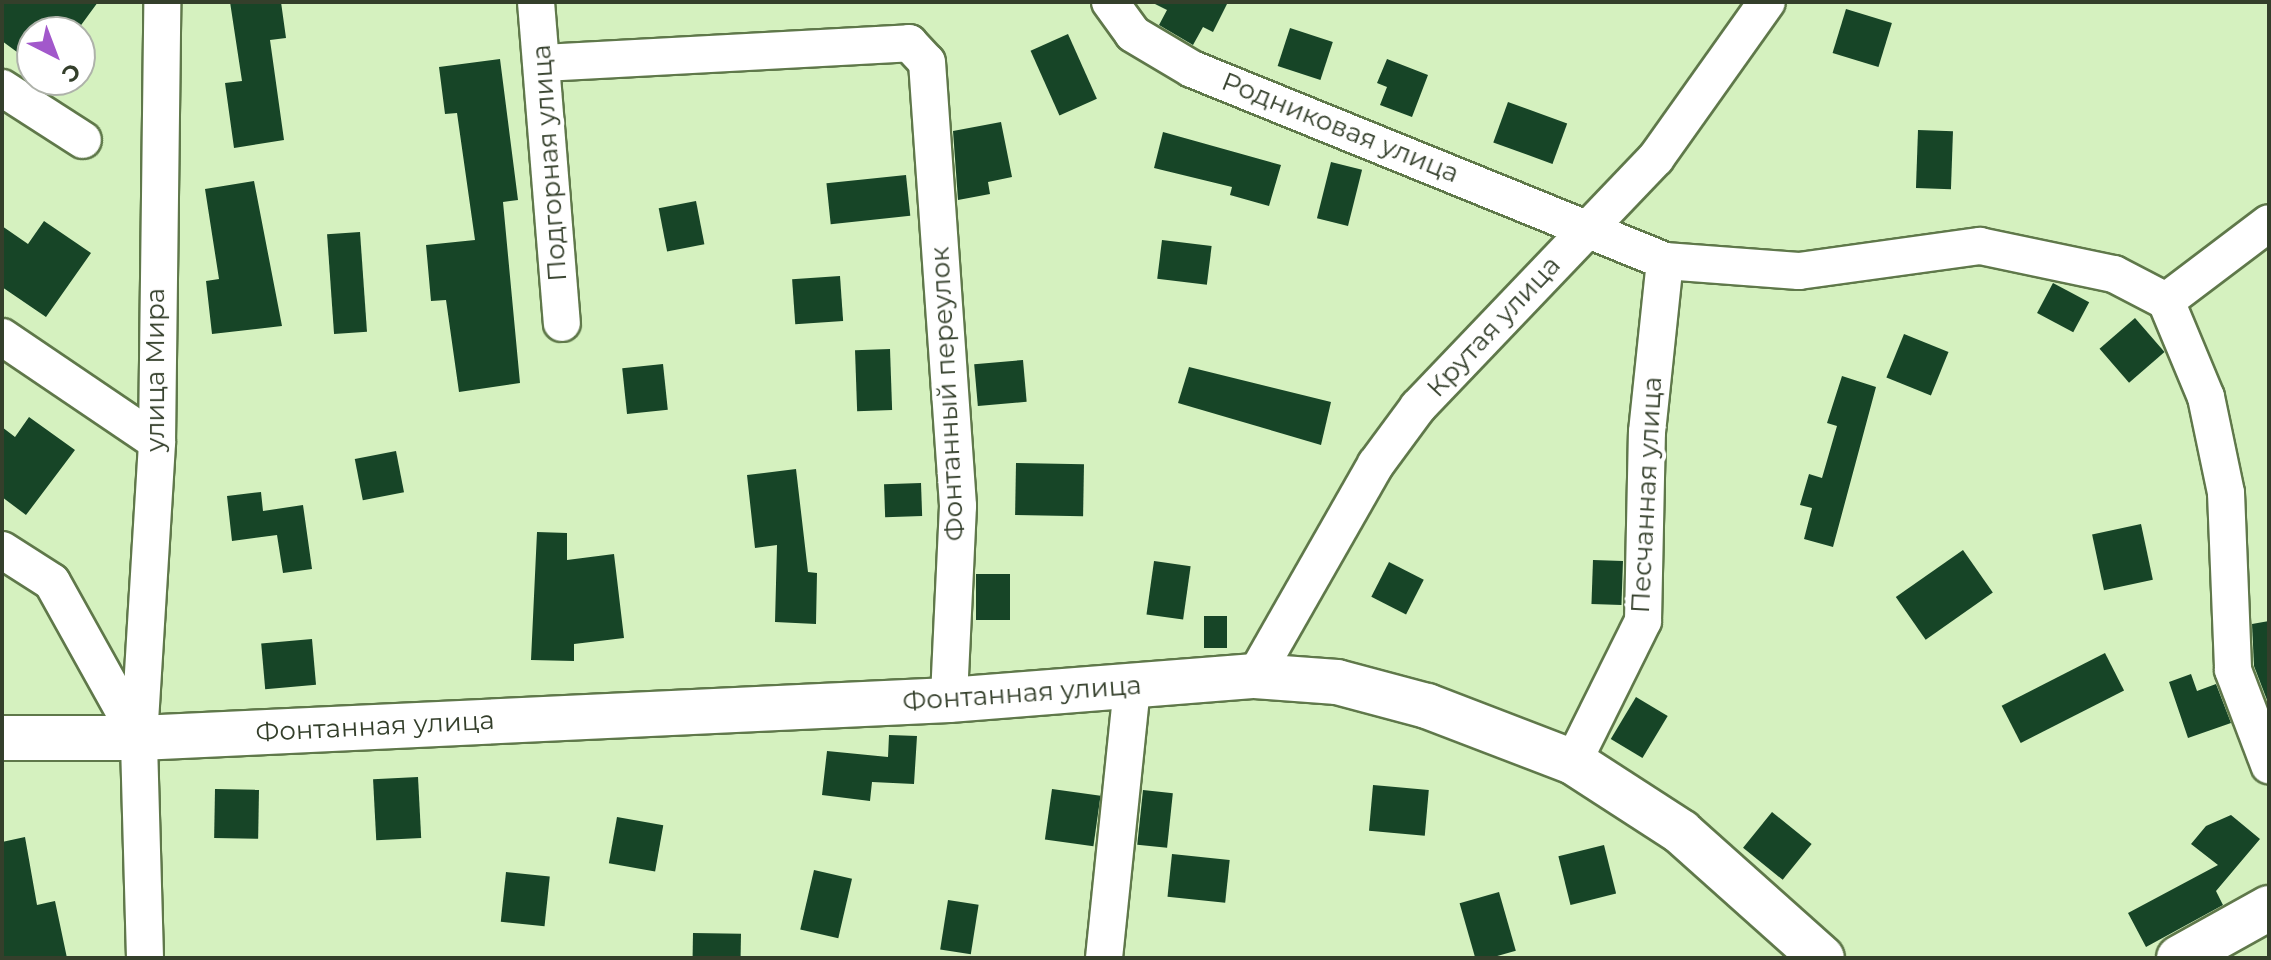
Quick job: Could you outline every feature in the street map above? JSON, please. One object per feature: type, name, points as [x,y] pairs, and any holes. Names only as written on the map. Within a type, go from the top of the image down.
[{"type":"main road","name":"Фонтанная улица","points":[[2,738],[139,738],[949,700],[1255,676],[1337,682],[1427,706],[1573,762],[1681,832],[1822,958]]},
{"type":"main road","points":[[2179,958],[2269,908]]},
{"type":"street","name":"улица Мира","points":[[145,958],[139,738],[157,442],[162,2]]},
{"type":"street","name":"Подгорная улица","points":[[536,2],[562,323]]},
{"type":"street","name":"Родниковая улица","points":[[1110,2],[1133,34],[1192,69],[1587,227]]},
{"type":"street","name":"Крутая улица","points":[[1255,676],[1393,441],[1587,227],[1656,158],[1767,2]]},
{"type":"street","name":"Фонтанный переулок","points":[[543,63],[909,43],[927,62],[958,506],[949,700]]},
{"type":"street","points":[[2,88],[83,140]]},
{"type":"street","points":[[2166,301],[2269,223]]},
{"type":"street","points":[[1587,227],[1665,261],[1799,271],[1980,246],[2114,274],[2166,301],[2206,397],[2226,493],[2233,670],[2269,765]]},
{"type":"street","name":"Песчанная улица","points":[[1573,762],[1643,621],[1647,432],[1665,261]]},
{"type":"street","points":[[2,337],[157,442]]},
{"type":"street","points":[[2,550],[52,582],[139,738]]},
{"type":"street","points":[[1104,958],[1132,688]]},
{"type":"building","points":[[2,2],[98,2],[88,16],[16,16],[16,51],[2,41]]},
{"type":"building","points":[[230,2],[281,2],[286,38],[270,40],[284,140],[234,148],[225,83],[242,81]]},
{"type":"building","points":[[1151,2],[1228,2],[1213,32],[1203,27],[1193,45],[1159,25],[1167,10]]},
{"type":"building","points":[[1846,9],[1892,23],[1878,67],[1833,53]]},
{"type":"building","points":[[1290,28],[1333,42],[1320,80],[1278,66]]},
{"type":"building","points":[[1068,34],[1097,99],[1059,116],[1031,51]]},
{"type":"building","points":[[500,59],[518,200],[503,202],[520,383],[459,392],[446,300],[431,301],[426,245],[475,240],[457,113],[445,114],[439,67]]},
{"type":"building","points":[[1387,59],[1428,75],[1412,117],[1380,105],[1387,87],[1377,83]]},
{"type":"building","points":[[1508,102],[1567,124],[1552,164],[1493,142]]},
{"type":"building","points":[[1001,122],[1012,177],[988,182],[990,194],[958,200],[953,131]]},
{"type":"building","points":[[1918,130],[1953,131],[1951,189],[1916,188]]},
{"type":"building","points":[[1163,132],[1281,165],[1269,206],[1230,195],[1232,187],[1154,168]]},
{"type":"building","points":[[1331,162],[1362,170],[1348,226],[1317,218]]},
{"type":"building","points":[[906,175],[910,216],[831,224],[826,183]]},
{"type":"building","points":[[254,181],[282,326],[212,334],[206,281],[219,279],[205,189]]},
{"type":"building","points":[[696,201],[704,244],[667,251],[659,208]]},
{"type":"building","points":[[44,221],[91,253],[46,317],[2,287],[2,226],[28,244]]},
{"type":"building","points":[[360,232],[367,332],[334,334],[327,234]]},
{"type":"building","points":[[1162,240],[1212,246],[1207,285],[1157,279]]},
{"type":"building","points":[[840,276],[843,321],[795,324],[792,279]]},
{"type":"building","points":[[2053,283],[2089,302],[2073,332],[2037,313]]},
{"type":"building","points":[[2135,318],[2165,352],[2129,383],[2100,349]]},
{"type":"building","points":[[1904,334],[1949,352],[1931,396],[1886,378]]},
{"type":"building","points":[[890,349],[892,410],[857,411],[855,350]]},
{"type":"building","points":[[1023,360],[1027,402],[978,406],[974,364]]},
{"type":"building","points":[[663,364],[668,410],[627,414],[622,368]]},
{"type":"building","points":[[1189,367],[1331,402],[1321,445],[1178,403]]},
{"type":"building","points":[[1842,376],[1876,387],[1833,547],[1804,539],[1812,508],[1800,505],[1809,474],[1822,478],[1837,426],[1827,423]]},
{"type":"building","points":[[29,417],[75,450],[26,515],[2,497],[2,427],[15,437]]},
{"type":"building","points":[[396,451],[404,492],[363,500],[355,459]]},
{"type":"building","points":[[1016,463],[1084,464],[1083,516],[1015,515]]},
{"type":"building","points":[[796,469],[808,572],[817,573],[816,624],[775,622],[777,545],[755,548],[747,475]]},
{"type":"building","points":[[921,483],[922,516],[885,517],[884,484]]},
{"type":"building","points":[[261,492],[263,511],[303,505],[312,569],[283,573],[277,535],[232,541],[227,496]]},
{"type":"building","points":[[2141,524],[2153,580],[2104,590],[2092,534]]},
{"type":"building","points":[[537,532],[567,533],[567,560],[614,554],[624,638],[574,644],[574,661],[531,660]]},
{"type":"building","points":[[1963,550],[1993,593],[1926,640],[1896,597]]},
{"type":"building","points":[[1593,560],[1623,561],[1621,605],[1591,604]]},
{"type":"building","points":[[1154,561],[1191,566],[1183,620],[1146,614]]},
{"type":"building","points":[[1389,562],[1424,580],[1406,614],[1371,597]]},
{"type":"building","points":[[976,574],[1010,574],[1010,620],[976,620]]},
{"type":"building","points":[[1204,616],[1227,616],[1227,648],[1204,648]]},
{"type":"building","points":[[2269,621],[2267,700],[2254,666],[2252,624]]},
{"type":"building","points":[[312,639],[316,685],[265,689],[261,643]]},
{"type":"building","points":[[2105,653],[2124,690],[2021,743],[2002,706]]},
{"type":"building","points":[[2191,674],[2197,691],[2216,684],[2231,723],[2188,738],[2169,682]]},
{"type":"building","points":[[1636,697],[1668,716],[1642,758],[1611,739]]},
{"type":"building","points":[[889,735],[917,736],[914,784],[872,782],[870,801],[822,795],[827,751],[888,757]]},
{"type":"building","points":[[418,777],[421,838],[376,840],[373,779]]},
{"type":"building","points":[[1373,785],[1429,790],[1425,836],[1369,831]]},
{"type":"building","points":[[215,789],[259,790],[258,839],[214,838]]},
{"type":"building","points":[[1052,789],[1101,796],[1093,846],[1045,840]]},
{"type":"building","points":[[1143,790],[1173,793],[1167,848],[1137,845]]},
{"type":"building","points":[[1772,812],[1812,844],[1783,880],[1743,848]]},
{"type":"building","points":[[2231,815],[2260,839],[2216,891],[2223,905],[2146,947],[2128,913],[2218,865],[2191,844],[2206,826]]},
{"type":"building","points":[[617,817],[663,825],[655,871],[609,863]]},
{"type":"building","points":[[25,837],[37,905],[55,901],[67,958],[4,958],[2,842]]},
{"type":"building","points":[[1604,845],[1616,894],[1570,905],[1558,856]]},
{"type":"building","points":[[1172,854],[1230,860],[1225,903],[1168,897]]},
{"type":"building","points":[[814,870],[852,879],[838,938],[800,929]]},
{"type":"building","points":[[506,872],[550,877],[545,926],[501,922]]},
{"type":"building","points":[[1499,892],[1516,951],[1490,958],[1475,958],[1460,903]]},
{"type":"building","points":[[948,900],[979,905],[971,954],[940,949]]},
{"type":"building","points":[[693,933],[741,934],[741,958],[693,958]]}]
